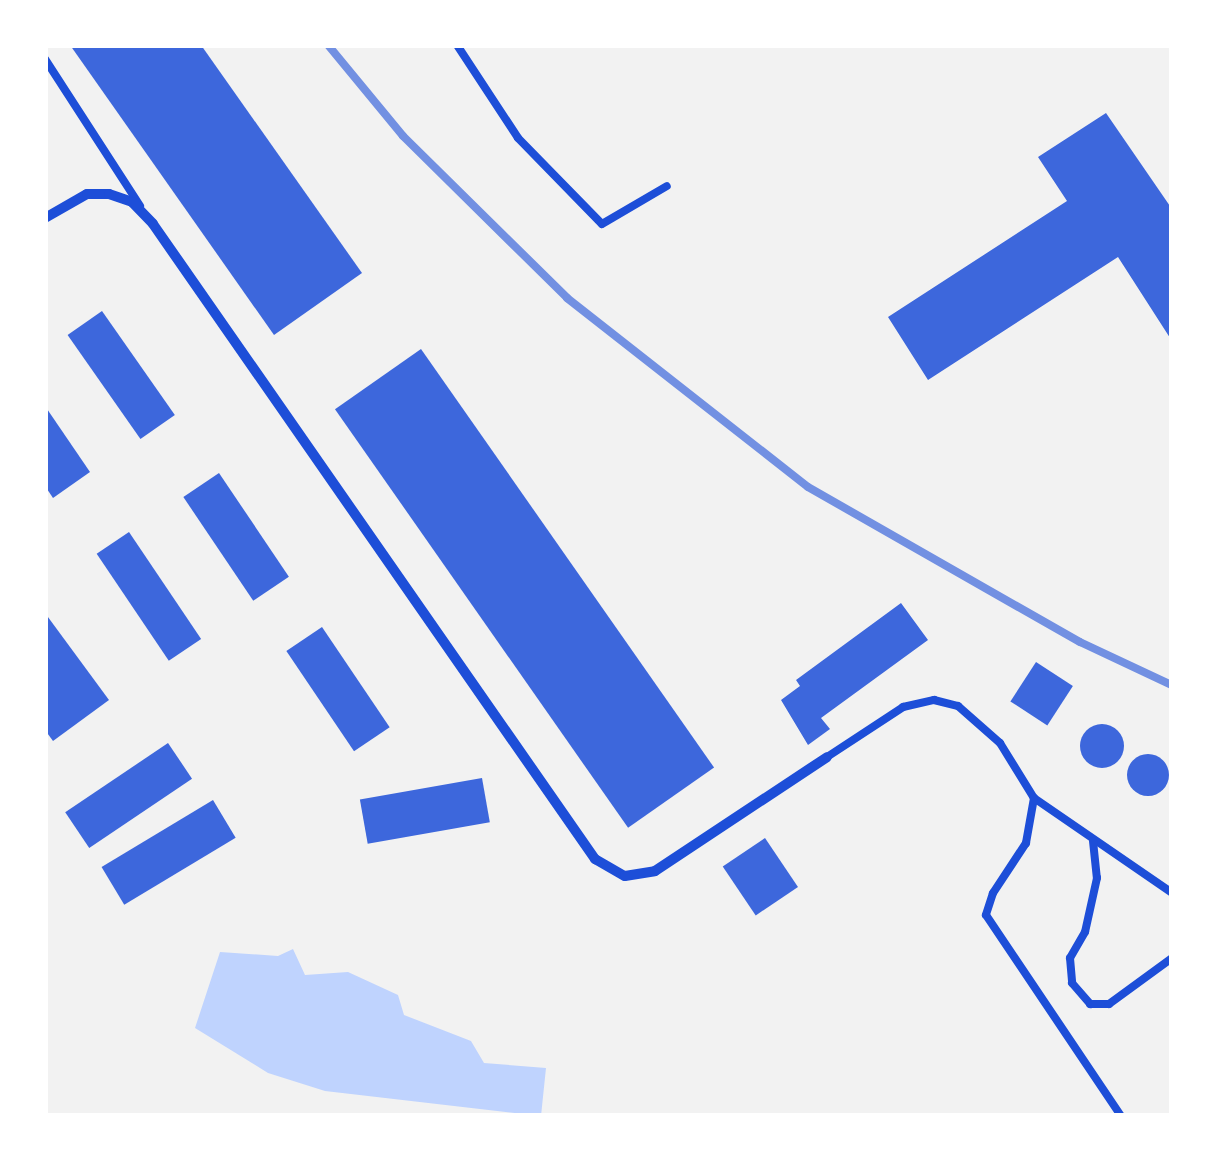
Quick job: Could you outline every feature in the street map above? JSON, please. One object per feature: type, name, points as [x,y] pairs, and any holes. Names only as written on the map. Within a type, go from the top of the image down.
[{"type":"street","points":[[45,218],[87,194],[109,194],[132,202],[152,224],[595,859],[624,876],[655,871],[827,757]]},
{"type":"lane","points":[[456,45],[518,138],[602,224],[667,186]]},
{"type":"lane","points":[[45,58],[152,224]]},
{"type":"lane","points":[[827,757],[902,708],[934,700],[979,720],[1034,798],[1172,892]]},
{"type":"lane","points":[[1034,798],[1026,843],[993,892],[986,916],[1121,1116]]},
{"type":"lane","points":[[1093,841],[1097,878],[1085,932],[1070,958],[1072,983],[1090,1004],[1109,1004],[1172,958]]},
{"type":"water","points":[[293,949],[305,975],[348,972],[398,995],[404,1015],[471,1041],[484,1063],[546,1068],[541,1116],[325,1091],[268,1073],[195,1028],[220,952],[278,956]]},
{"type":"building","points":[[70,45],[201,45],[362,273],[274,335]]},
{"type":"building","points":[[1106,113],[1172,209],[1172,341],[1118,257],[928,380],[888,317],[1067,201],[1038,157]]},
{"type":"building","points":[[102,311],[175,415],[140,439],[68,335]]},
{"type":"building","points":[[421,349],[714,768],[628,828],[335,409]]},
{"type":"building","points":[[45,406],[90,472],[53,498],[45,486]]},
{"type":"building","points":[[219,473],[289,577],[253,601],[183,497]]},
{"type":"building","points":[[129,532],[201,639],[169,661],[97,554]]},
{"type":"building","points":[[901,603],[928,640],[821,718],[830,729],[808,745],[781,700],[800,686],[796,680]]},
{"type":"building","points":[[45,613],[109,700],[53,741],[45,730]]},
{"type":"building","points":[[322,627],[390,727],[354,751],[286,651]]},
{"type":"building","points":[[1036,662],[1073,686],[1047,725],[1010,701]]},
{"type":"building","points":[[1102,724],[1117,731],[1124,746],[1117,761],[1102,768],[1087,761],[1080,746],[1087,731]]},
{"type":"building","points":[[168,743],[192,779],[89,848],[65,812]]},
{"type":"building","points":[[1148,754],[1163,760],[1169,775],[1163,790],[1148,796],[1133,790],[1127,775],[1133,760]]},
{"type":"building","points":[[482,778],[490,822],[368,844],[360,800]]},
{"type":"building","points":[[213,800],[236,838],[124,905],[102,867]]},
{"type":"building","points":[[765,838],[798,887],[756,915],[723,867]]},
{"type":"railway","points":[[328,45],[403,136],[567,298],[808,487],[1080,642],[1172,685]]}]
